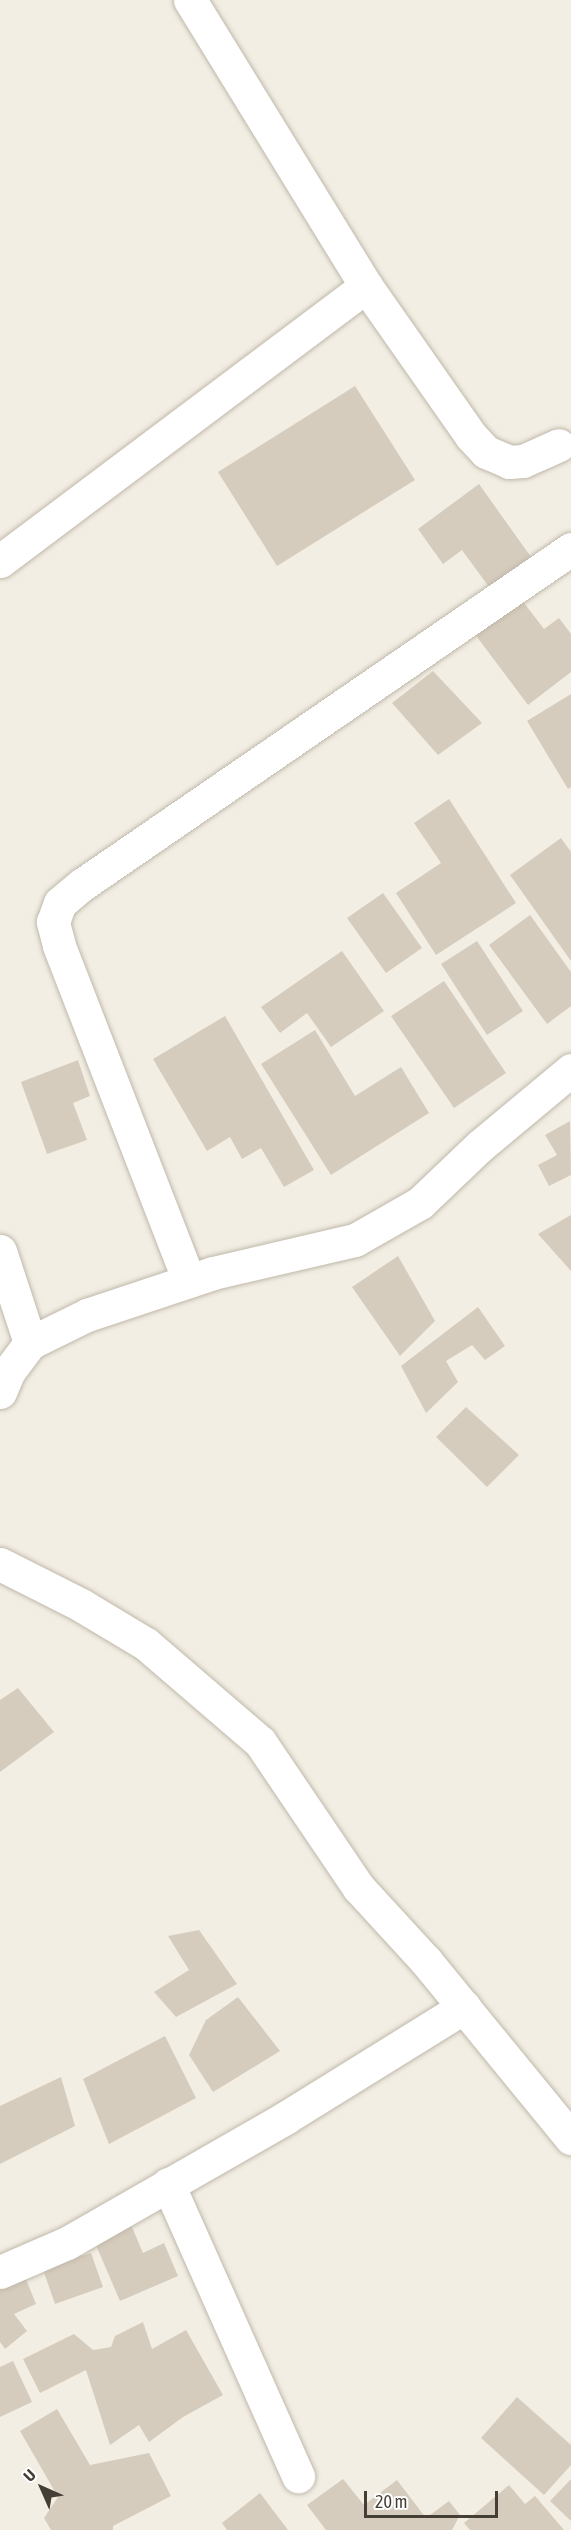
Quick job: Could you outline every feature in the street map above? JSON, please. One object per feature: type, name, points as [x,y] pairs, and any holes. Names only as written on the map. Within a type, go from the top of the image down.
[{"type":"street","points":[[190,0],[366,286],[471,436],[486,452],[509,462],[567,448]]},
{"type":"street","points":[[0,561],[366,286]]},
{"type":"street","points":[[189,1281],[59,945],[53,922],[60,903],[83,884],[571,549]]},
{"type":"street","points":[[0,1392],[9,1371],[30,1342],[87,1315],[189,1281],[355,1240],[420,1203],[481,1146],[571,1070]]},
{"type":"street","points":[[0,1251],[30,1342]]},
{"type":"street","points":[[0,1564],[81,1605],[146,1644],[260,1742],[359,1888],[464,2007],[571,2138]]},
{"type":"street","points":[[0,2272],[67,2243],[285,2118],[464,2007]]},
{"type":"street","points":[[168,2184],[298,2476]]},
{"type":"building","points":[[355,386],[415,480],[277,566],[218,472]]},
{"type":"building","points":[[479,484],[531,557],[489,587],[462,550],[443,564],[418,529]]},
{"type":"building","points":[[518,595],[544,629],[559,618],[571,634],[571,672],[528,705],[471,629]]},
{"type":"building","points":[[433,671],[482,723],[438,755],[392,703]]},
{"type":"building","points":[[571,694],[571,787],[568,789],[527,721]]},
{"type":"building","points":[[449,799],[516,903],[436,955],[396,893],[441,863],[414,823]]},
{"type":"building","points":[[561,838],[571,852],[571,961],[510,875]]},
{"type":"building","points":[[383,893],[422,948],[386,973],[347,918]]},
{"type":"building","points":[[530,915],[571,972],[571,1006],[547,1024],[489,945]]},
{"type":"building","points":[[477,941],[523,1011],[487,1035],[441,964]]},
{"type":"building","points":[[342,951],[384,1011],[331,1047],[307,1013],[280,1033],[261,1007]]},
{"type":"building","points":[[444,981],[506,1073],[454,1108],[391,1016]]},
{"type":"building","points":[[225,1016],[314,1170],[284,1187],[261,1148],[242,1159],[230,1137],[207,1151],[153,1059]]},
{"type":"building","points":[[315,1030],[355,1096],[401,1067],[429,1113],[331,1175],[261,1064]]},
{"type":"building","points":[[78,1060],[90,1096],[73,1103],[87,1140],[47,1154],[21,1082]]},
{"type":"building","points":[[570,1121],[571,1175],[549,1186],[538,1165],[557,1155],[545,1135]]},
{"type":"building","points":[[571,1215],[571,1271],[538,1234]]},
{"type":"building","points":[[398,1256],[435,1321],[400,1356],[352,1287]]},
{"type":"building","points":[[478,1307],[505,1346],[485,1360],[472,1345],[446,1361],[458,1382],[426,1413],[401,1366]]},
{"type":"building","points":[[466,1407],[519,1455],[487,1487],[436,1437]]},
{"type":"building","points":[[18,1688],[54,1732],[0,1772],[0,1700]]},
{"type":"building","points":[[199,1930],[237,1984],[176,2017],[154,1992],[189,1970],[168,1936]]},
{"type":"building","points":[[238,1997],[280,2051],[213,2092],[189,2055],[206,2020]]},
{"type":"building","points":[[165,2036],[196,2098],[109,2144],[83,2079]]},
{"type":"building","points":[[61,2077],[75,2126],[0,2164],[0,2106]]},
{"type":"building","points":[[129,2220],[143,2253],[164,2243],[178,2276],[120,2301],[92,2236]]},
{"type":"building","points":[[79,2248],[81,2256],[91,2253],[103,2287],[55,2304],[40,2261]]},
{"type":"building","points":[[23,2272],[36,2304],[14,2314],[27,2331],[5,2349],[0,2342],[0,2282]]},
{"type":"building","points":[[143,2322],[152,2349],[186,2330],[223,2395],[183,2417],[149,2442],[139,2425],[110,2445],[86,2370],[40,2393],[23,2359],[74,2334],[93,2350],[111,2347],[115,2336]]},
{"type":"building","points":[[13,2361],[32,2402],[0,2417],[0,2367]]},
{"type":"building","points":[[517,2397],[571,2445],[571,2465],[544,2495],[481,2438]]},
{"type":"building","points":[[57,2409],[90,2465],[149,2453],[171,2496],[113,2526],[113,2530],[51,2530],[44,2518],[58,2497],[20,2431]]},
{"type":"building","points":[[343,2479],[364,2505],[397,2480],[426,2518],[449,2501],[460,2515],[452,2530],[326,2530],[307,2505]]},
{"type":"building","points":[[571,2479],[571,2521],[550,2501]]},
{"type":"building","points":[[509,2485],[525,2504],[535,2496],[564,2530],[470,2530],[464,2523]]},
{"type":"building","points":[[260,2493],[288,2530],[227,2530],[222,2523]]}]
